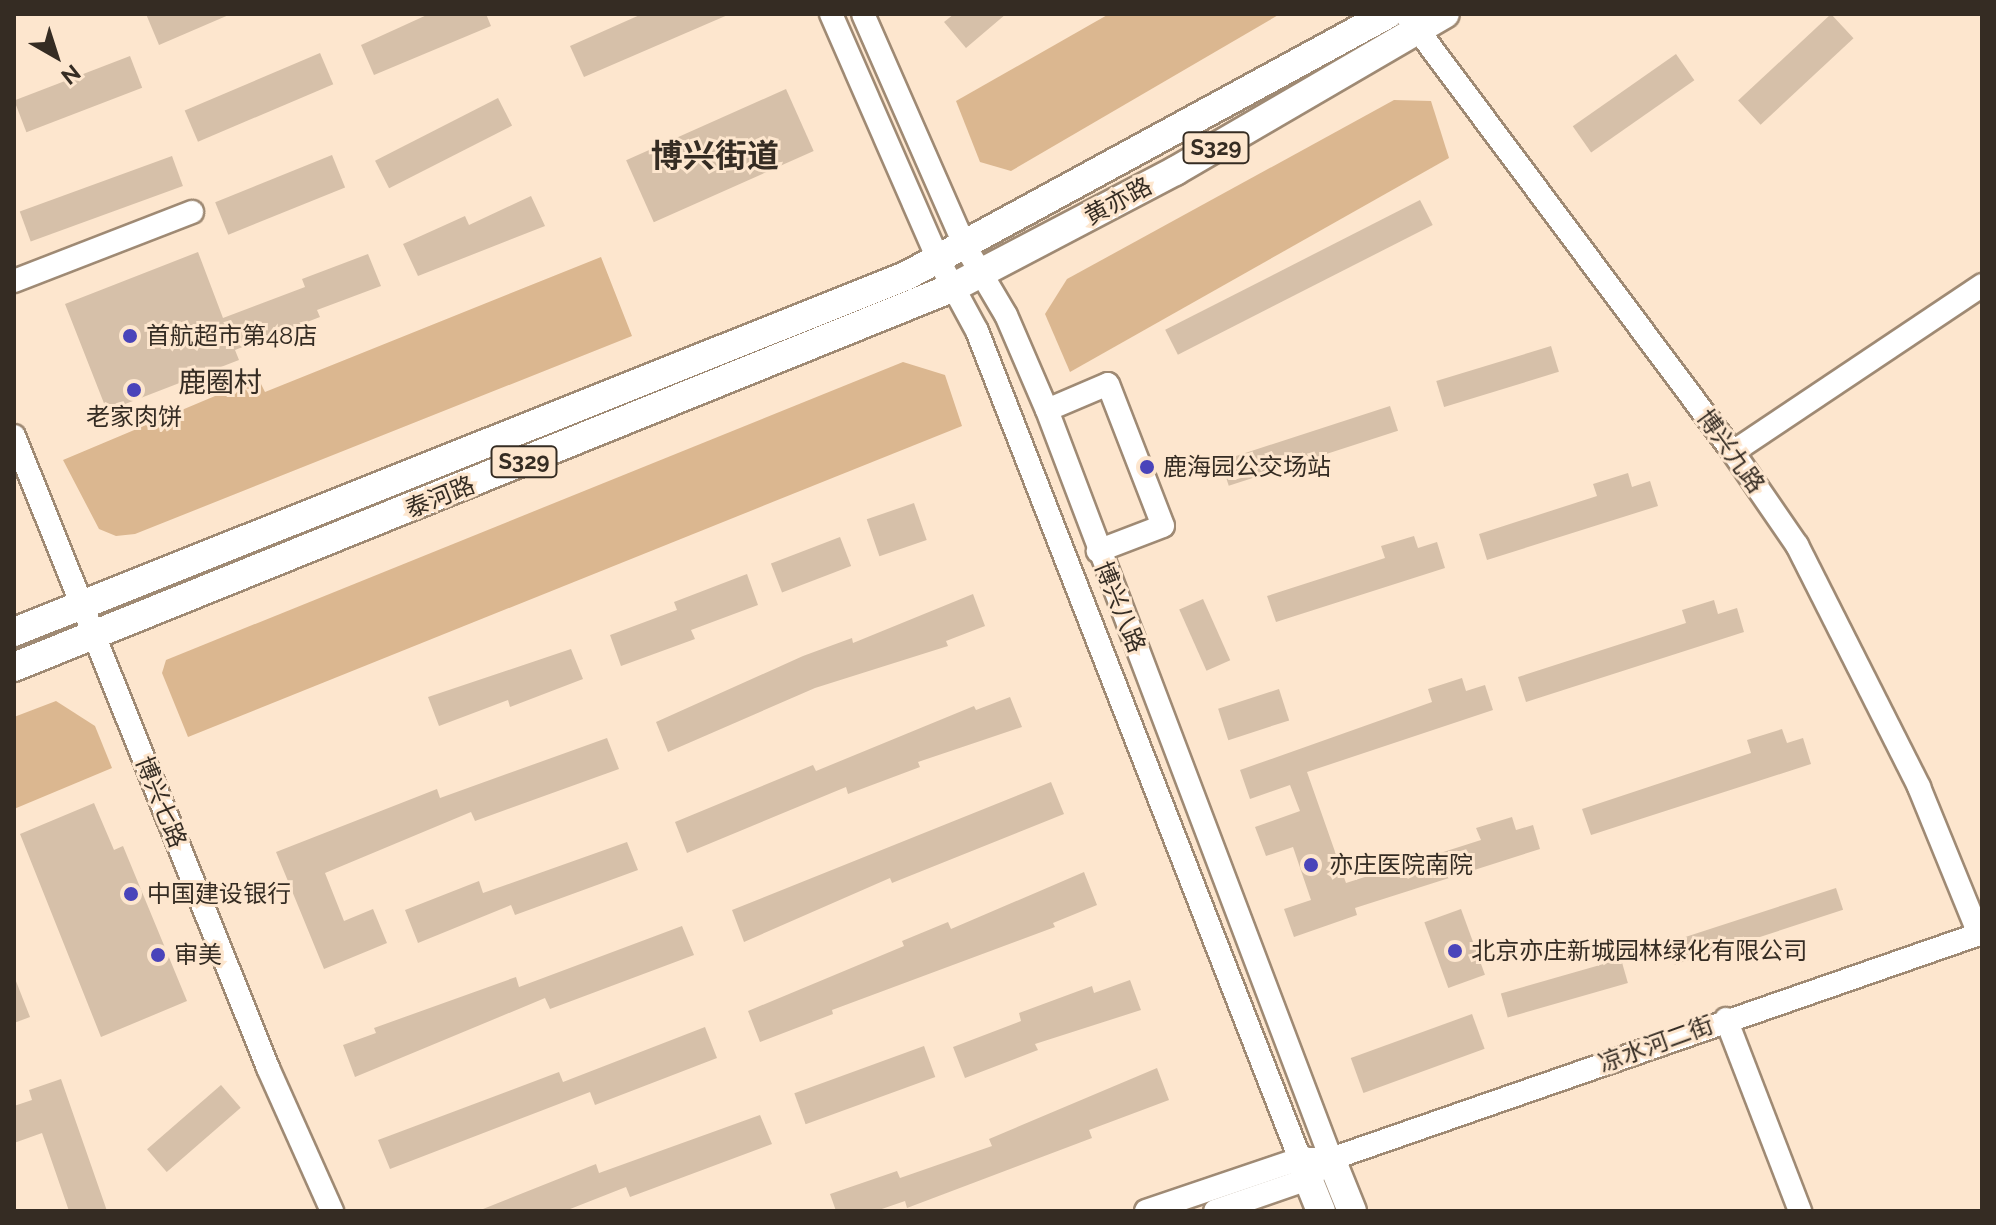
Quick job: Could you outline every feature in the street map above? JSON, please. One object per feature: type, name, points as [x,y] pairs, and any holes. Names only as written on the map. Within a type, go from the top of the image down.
[{"type":"main road","name":"黄亦路","points":[[939,261],[1388,14]]},
{"type":"main road","name":"黄亦路","points":[[954,287],[1175,171],[1413,22],[1445,14]]},
{"type":"main road","name":"泰河路","points":[[14,632],[844,303],[939,261]]},
{"type":"main road","name":"泰河路","points":[[14,667],[954,287]]},
{"type":"main road","name":"博兴八路","points":[[1331,1159],[1352,1211]]},
{"type":"main road","name":"博兴八路","points":[[1304,1169],[1321,1211]]},
{"type":"street","name":"博兴八路","points":[[831,14],[939,261],[977,331],[1304,1169]]},
{"type":"street","name":"博兴八路","points":[[863,14],[965,246],[982,272],[1047,410],[1331,1159]]},
{"type":"street","name":"博兴九路","points":[[1413,22],[1733,452],[1797,545],[1919,787],[1980,934]]},
{"type":"street","points":[[14,281],[192,212]]},
{"type":"street","points":[[1733,452],[1982,285]]},
{"type":"street","points":[[1047,410],[1108,384],[1163,526],[1098,551]]},
{"type":"street","name":"博兴七路","points":[[14,436],[268,1068],[332,1211]]},
{"type":"street","name":"凉水河二街","points":[[1215,1211],[1331,1159],[1726,1019],[1980,934]]},
{"type":"street","points":[[1726,1019],[1800,1211]]},
{"type":"street","name":"凉水河二街","points":[[1146,1211],[1304,1169]]},
{"type":"shaded area","points":[[1109,14],[1280,14],[1011,171],[980,162],[956,101]]},
{"type":"shaded area","points":[[1394,100],[1431,101],[1449,158],[1070,372],[1045,314],[1067,279]]},
{"type":"shaded area","points":[[601,257],[632,336],[135,534],[116,536],[99,529],[63,460],[258,378],[265,392]]},
{"type":"shaded area","points":[[903,362],[945,375],[962,426],[188,737],[162,673],[166,660]]},
{"type":"shaded area","points":[[56,701],[95,726],[112,768],[14,809],[14,717]]},
{"type":"building","points":[[146,14],[231,14],[159,45]]},
{"type":"building","points":[[429,14],[486,14],[491,26],[374,75],[361,45]]},
{"type":"building","points":[[642,14],[730,14],[584,77],[570,46]]},
{"type":"building","points":[[954,14],[1006,14],[966,48],[944,22]]},
{"type":"building","points":[[1831,14],[1854,38],[1761,125],[1738,101]]},
{"type":"building","points":[[320,53],[333,84],[198,142],[185,110]]},
{"type":"building","points":[[1676,54],[1694,80],[1591,152],[1573,126]]},
{"type":"building","points":[[130,56],[142,88],[26,132],[14,100]]},
{"type":"building","points":[[786,89],[814,151],[654,222],[626,160]]},
{"type":"building","points":[[498,98],[512,126],[389,188],[375,161]]},
{"type":"building","points":[[332,155],[345,187],[228,235],[215,202]]},
{"type":"building","points":[[172,156],[183,186],[31,241],[20,211]]},
{"type":"building","points":[[531,196],[545,226],[418,276],[403,244],[465,216],[469,225]]},
{"type":"building","points":[[1420,200],[1433,225],[1178,355],[1165,330]]},
{"type":"building","points":[[198,252],[223,318],[305,287],[302,279],[368,254],[381,286],[317,310],[320,317],[235,350],[239,360],[107,411],[65,304]]},
{"type":"building","points":[[1551,346],[1559,372],[1444,407],[1436,381]]},
{"type":"building","points":[[1390,406],[1398,431],[1229,486],[1221,461]]},
{"type":"building","points":[[1628,473],[1632,487],[1650,481],[1658,506],[1487,560],[1479,534],[1597,496],[1593,484]]},
{"type":"building","points":[[914,503],[927,540],[879,556],[867,519]]},
{"type":"building","points":[[1414,536],[1418,548],[1437,542],[1445,568],[1276,622],[1267,596],[1385,558],[1381,546]]},
{"type":"building","points":[[840,537],[851,566],[782,592],[771,564]]},
{"type":"building","points":[[747,574],[758,605],[691,630],[695,639],[621,666],[610,635],[677,610],[674,602]]},
{"type":"building","points":[[973,594],[985,626],[946,641],[948,646],[815,688],[668,752],[656,722],[803,656],[852,638],[853,643]]},
{"type":"building","points":[[1203,599],[1230,660],[1206,671],[1179,610]]},
{"type":"building","points":[[1714,600],[1718,614],[1737,608],[1744,632],[1526,702],[1518,677],[1686,623],[1682,610]]},
{"type":"building","points":[[571,649],[583,679],[510,707],[508,700],[439,726],[428,697]]},
{"type":"building","points":[[1462,678],[1466,691],[1485,685],[1493,710],[1307,772],[1346,883],[1481,840],[1476,828],[1512,817],[1516,830],[1533,825],[1540,849],[1355,908],[1357,915],[1294,937],[1284,909],[1311,900],[1293,847],[1266,856],[1255,827],[1300,811],[1290,785],[1250,799],[1240,770],[1432,702],[1428,689]]},
{"type":"building","points":[[1279,689],[1289,720],[1228,740],[1218,709]]},
{"type":"building","points":[[1010,697],[1022,727],[918,762],[920,767],[848,794],[846,787],[687,853],[675,822],[813,765],[816,771],[974,706],[976,710]]},
{"type":"building","points":[[1782,729],[1787,743],[1803,738],[1811,764],[1591,835],[1582,809],[1751,753],[1747,740]]},
{"type":"building","points":[[607,738],[619,769],[475,821],[471,812],[325,873],[344,921],[373,909],[387,943],[324,969],[276,852],[437,789],[440,798]]},
{"type":"building","points":[[1051,782],[1064,814],[892,883],[890,878],[744,942],[732,910]]},
{"type":"building","points":[[94,803],[114,850],[123,846],[187,1001],[101,1037],[20,834]]},
{"type":"building","points":[[627,842],[638,870],[515,915],[511,905],[418,943],[405,910],[479,881],[483,893]]},
{"type":"building","points":[[1084,872],[1097,905],[1053,923],[1055,927],[832,1010],[833,1014],[760,1042],[748,1011],[904,946],[902,941],[948,922],[951,929]]},
{"type":"building","points":[[1836,888],[1843,910],[1675,965],[1668,943]]},
{"type":"building","points":[[1461,909],[1485,975],[1448,988],[1424,922]]},
{"type":"building","points":[[682,926],[694,955],[550,1009],[545,998],[355,1077],[343,1045],[376,1033],[374,1028],[516,977],[519,987]]},
{"type":"building","points":[[1621,959],[1628,983],[1508,1017],[1501,993]]},
{"type":"building","points":[[14,976],[30,1017],[14,1023]]},
{"type":"building","points":[[1130,980],[1141,1010],[1035,1044],[1038,1050],[965,1078],[953,1047],[1021,1021],[1019,1013],[1092,986],[1094,993]]},
{"type":"building","points":[[1472,1014],[1485,1049],[1363,1093],[1351,1058]]},
{"type":"building","points":[[705,1027],[717,1058],[595,1105],[590,1092],[390,1169],[378,1140],[559,1072],[563,1082]]},
{"type":"building","points":[[924,1046],[935,1077],[806,1124],[794,1093]]},
{"type":"building","points":[[1157,1068],[1169,1100],[1089,1130],[1092,1138],[907,1208],[905,1201],[876,1211],[836,1211],[830,1194],[897,1171],[900,1178],[992,1146],[989,1139]]},
{"type":"building","points":[[61,1079],[107,1211],[69,1211],[42,1133],[14,1143],[14,1106],[32,1100],[29,1090]]},
{"type":"building","points":[[221,1085],[241,1108],[167,1172],[147,1149]]},
{"type":"building","points":[[760,1115],[772,1144],[630,1197],[626,1187],[565,1211],[478,1211],[596,1164],[599,1173]]},
{"type":"place","name":"首航超市第48店","points":[[130,336]]},
{"type":"place","name":"老家肉饼","points":[[134,390]]},
{"type":"place","name":"鹿海园公交场站","points":[[1147,467]]},
{"type":"place","name":"亦庄医院南院","points":[[1311,865]]},
{"type":"place","name":"中国建设银行","points":[[131,894]]},
{"type":"place","name":"北京亦庄新城园林绿化有限公司","points":[[1455,951]]},
{"type":"place","name":"审美","points":[[158,955]]},
{"type":"district","name":"博兴街道","points":[[715,156]]},
{"type":"district","name":"鹿圈村","points":[[220,383]]}]
